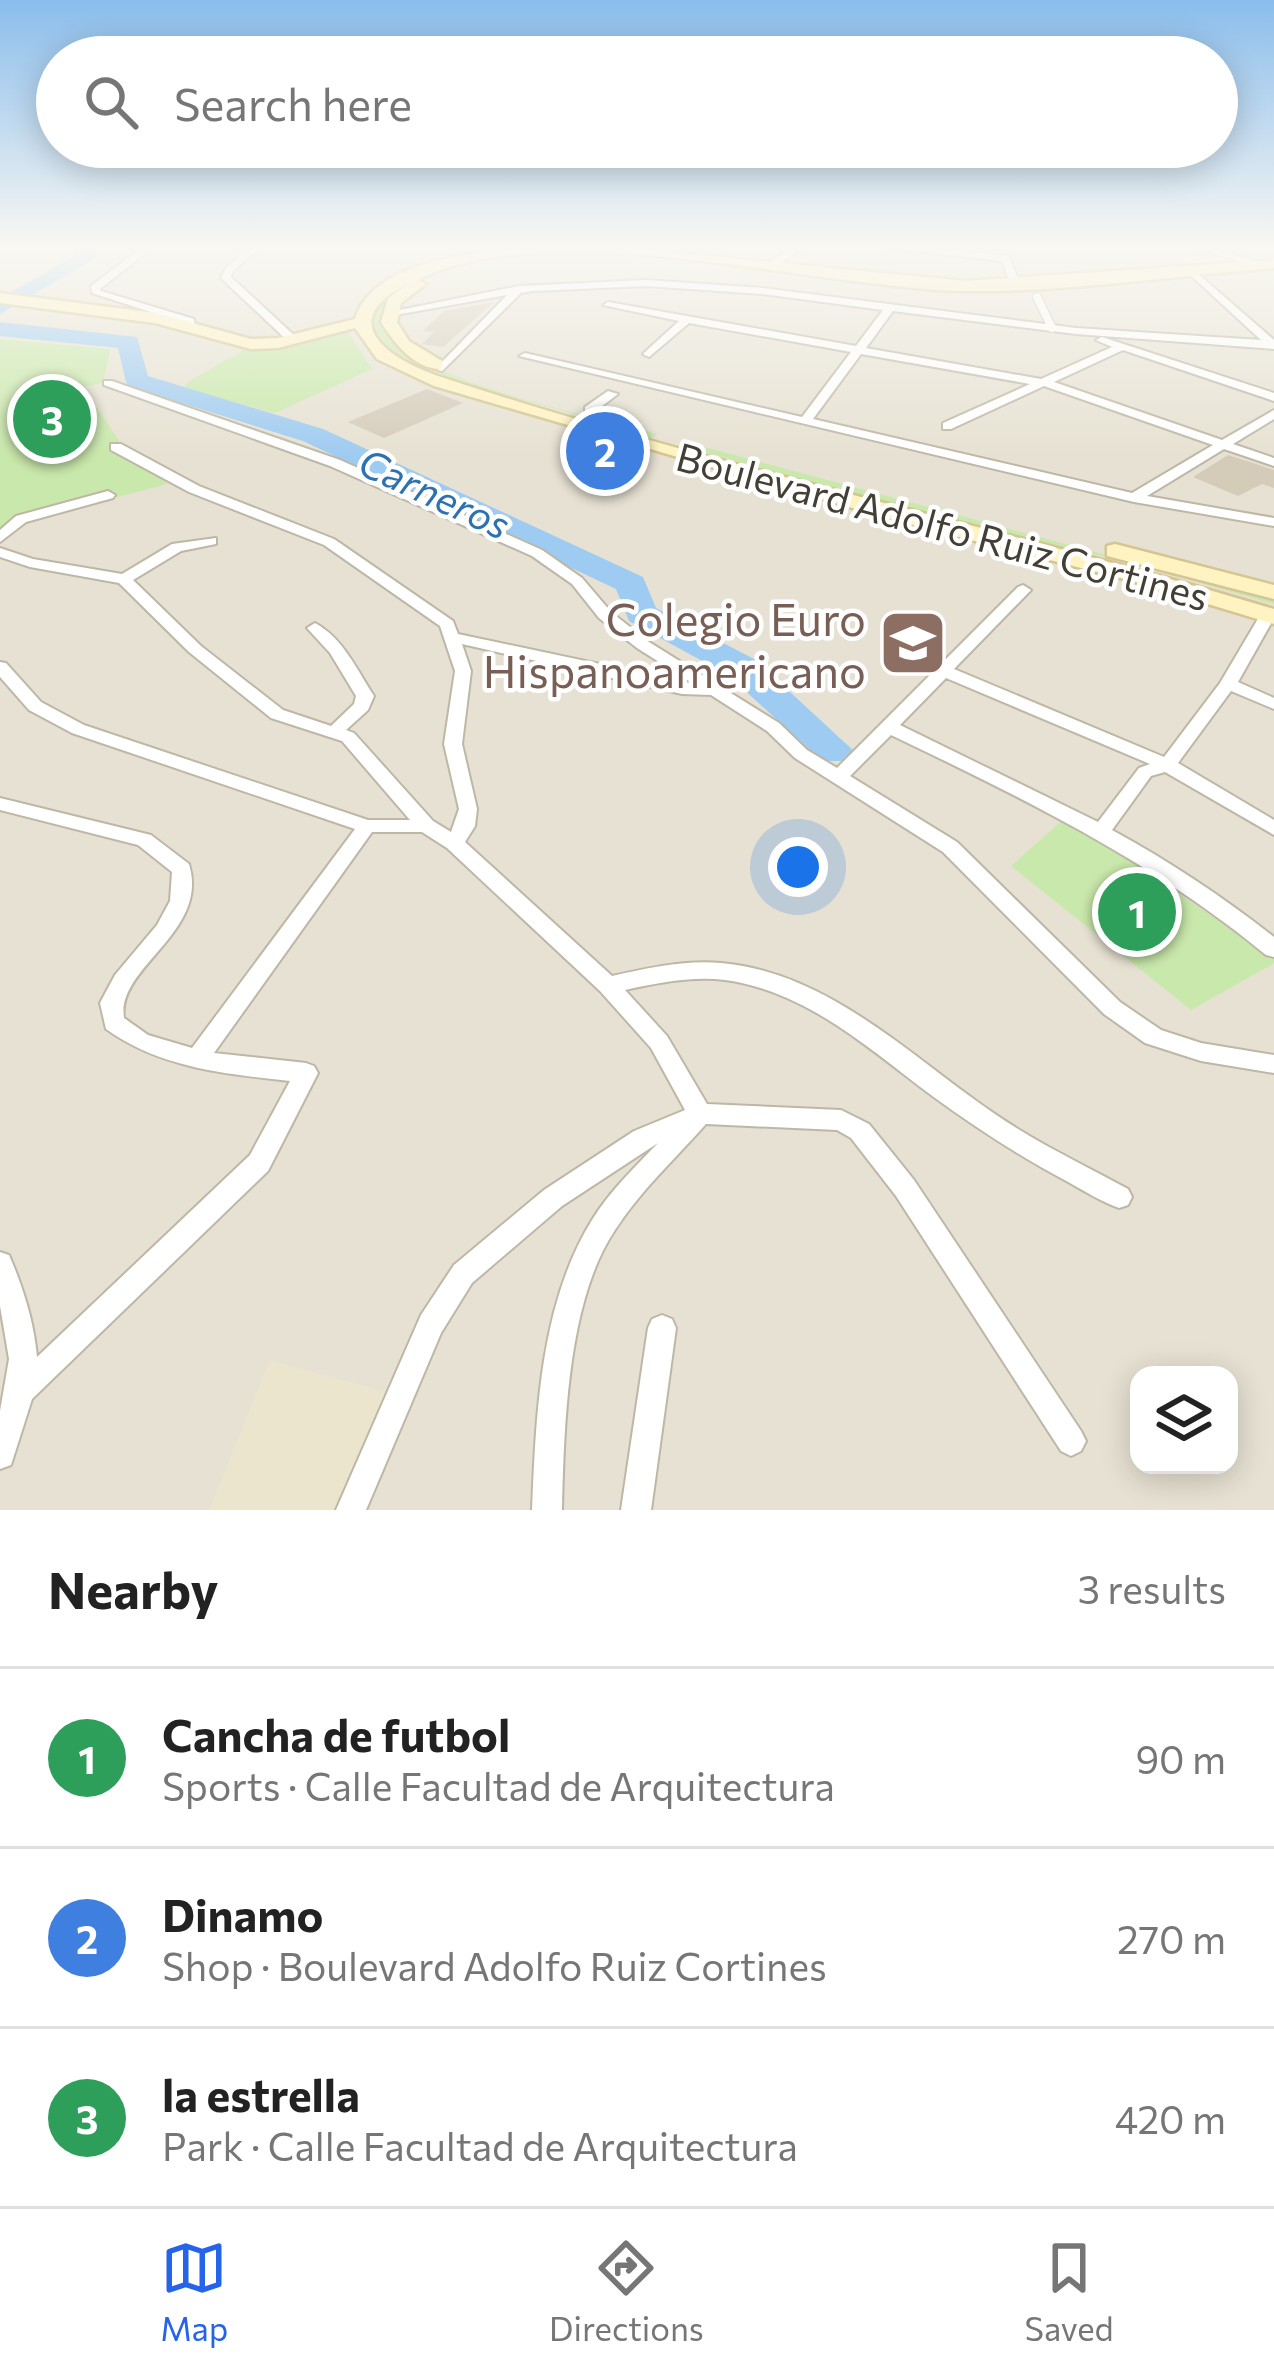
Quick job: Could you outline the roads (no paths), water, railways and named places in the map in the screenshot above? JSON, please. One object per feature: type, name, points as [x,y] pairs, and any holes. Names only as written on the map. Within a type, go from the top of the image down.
[{"type":"main road","points":[[143,316],[250,344],[293,340],[362,322],[363,316]]},
{"type":"main road","name":"Boulevard Adolfo Ruiz Cortines","points":[[390,316],[393,334],[442,368],[589,410],[666,440],[904,517],[1140,576],[1271,616]]},
{"type":"main road","name":"Boulevard Adolfo Ruiz Cortines","points":[[362,322],[380,350],[423,376],[910,504],[1274,592]]},
{"type":"street","points":[[181,316],[190,321],[190,328]]},
{"type":"street","points":[[268,316],[293,340]]},
{"type":"street","points":[[442,368],[493,316]]},
{"type":"street","points":[[674,316],[1046,382],[1274,462]]},
{"type":"street","points":[[805,422],[883,316]]},
{"type":"street","points":[[959,316],[1076,331],[1274,345]]},
{"type":"street","points":[[1046,316],[1052,328]]},
{"type":"street","points":[[1242,316],[1274,345]]},
{"type":"street","points":[[650,354],[687,319]]},
{"type":"street","points":[[1076,331],[1274,397]]},
{"type":"street","points":[[947,426],[1121,347]]},
{"type":"street","points":[[525,356],[1135,498],[1274,522]]},
{"type":"street","points":[[108,383],[335,463],[514,541],[577,581],[605,615],[643,645],[950,847],[1064,964],[1112,1008],[1154,1037],[1201,1052],[1274,1064]]},
{"type":"street","points":[[589,410],[612,394]]},
{"type":"street","points":[[1135,498],[1274,414]]},
{"type":"street","points":[[116,447],[194,488],[328,542],[436,614],[452,637],[463,671],[453,744],[468,809],[466,826],[454,843]]},
{"type":"street","points":[[0,538],[21,519],[108,495]]},
{"type":"street","points":[[124,579],[177,547],[211,541]]},
{"type":"street","points":[[0,552],[30,563],[124,579],[195,649],[277,714],[337,729],[426,826],[454,843],[608,985],[659,1042],[700,1114]]},
{"type":"street","points":[[842,774],[1023,590]]},
{"type":"street","points":[[1100,832],[1145,772],[1167,765],[1228,684],[1271,616]]},
{"type":"street","points":[[315,628],[337,650],[365,696],[362,706],[337,729]]},
{"type":"street","points":[[452,637],[682,689],[717,690]]},
{"type":"street","points":[[0,668],[34,706],[65,724],[367,826],[426,826]]},
{"type":"street","points":[[944,671],[1167,765],[1274,829]]},
{"type":"street","points":[[1228,684],[1274,704]]},
{"type":"street","points":[[887,726],[1100,832],[1185,884],[1274,949]]},
{"type":"street","points":[[0,805],[144,840],[182,869],[187,888],[179,910],[113,990],[105,1008],[108,1024],[120,1034],[197,1059],[307,1073],[260,1163],[25,1388]]},
{"type":"street","points":[[197,1059],[367,826]]},
{"type":"street","points":[[608,985],[647,973],[699,969],[745,972],[788,985],[872,1037],[986,1122],[1119,1197]]},
{"type":"street","points":[[548,1510],[549,1458],[567,1322],[598,1234],[700,1114]]},
{"type":"street","points":[[351,1510],[431,1324],[463,1274],[553,1198],[643,1138],[700,1114],[841,1120],[860,1131],[905,1188],[1071,1441]]},
{"type":"street","points":[[0,1264],[26,1340],[25,1388],[0,1454]]},
{"type":"street","points":[[636,1510],[662,1328]]},
{"type":"waterway","name":"Carneros","points":[[0,329],[129,342],[136,381],[313,435],[631,584],[641,614],[741,667],[836,752]]},
{"type":"place","name":"la estrella","points":[[52,419]]},
{"type":"place","name":"Dinamo","points":[[605,451]]},
{"type":"place","name":"Colegio Euro Hispanoamericano","points":[[913,643]]},
{"type":"place","name":"Cancha de futbol","points":[[1137,912]]}]
